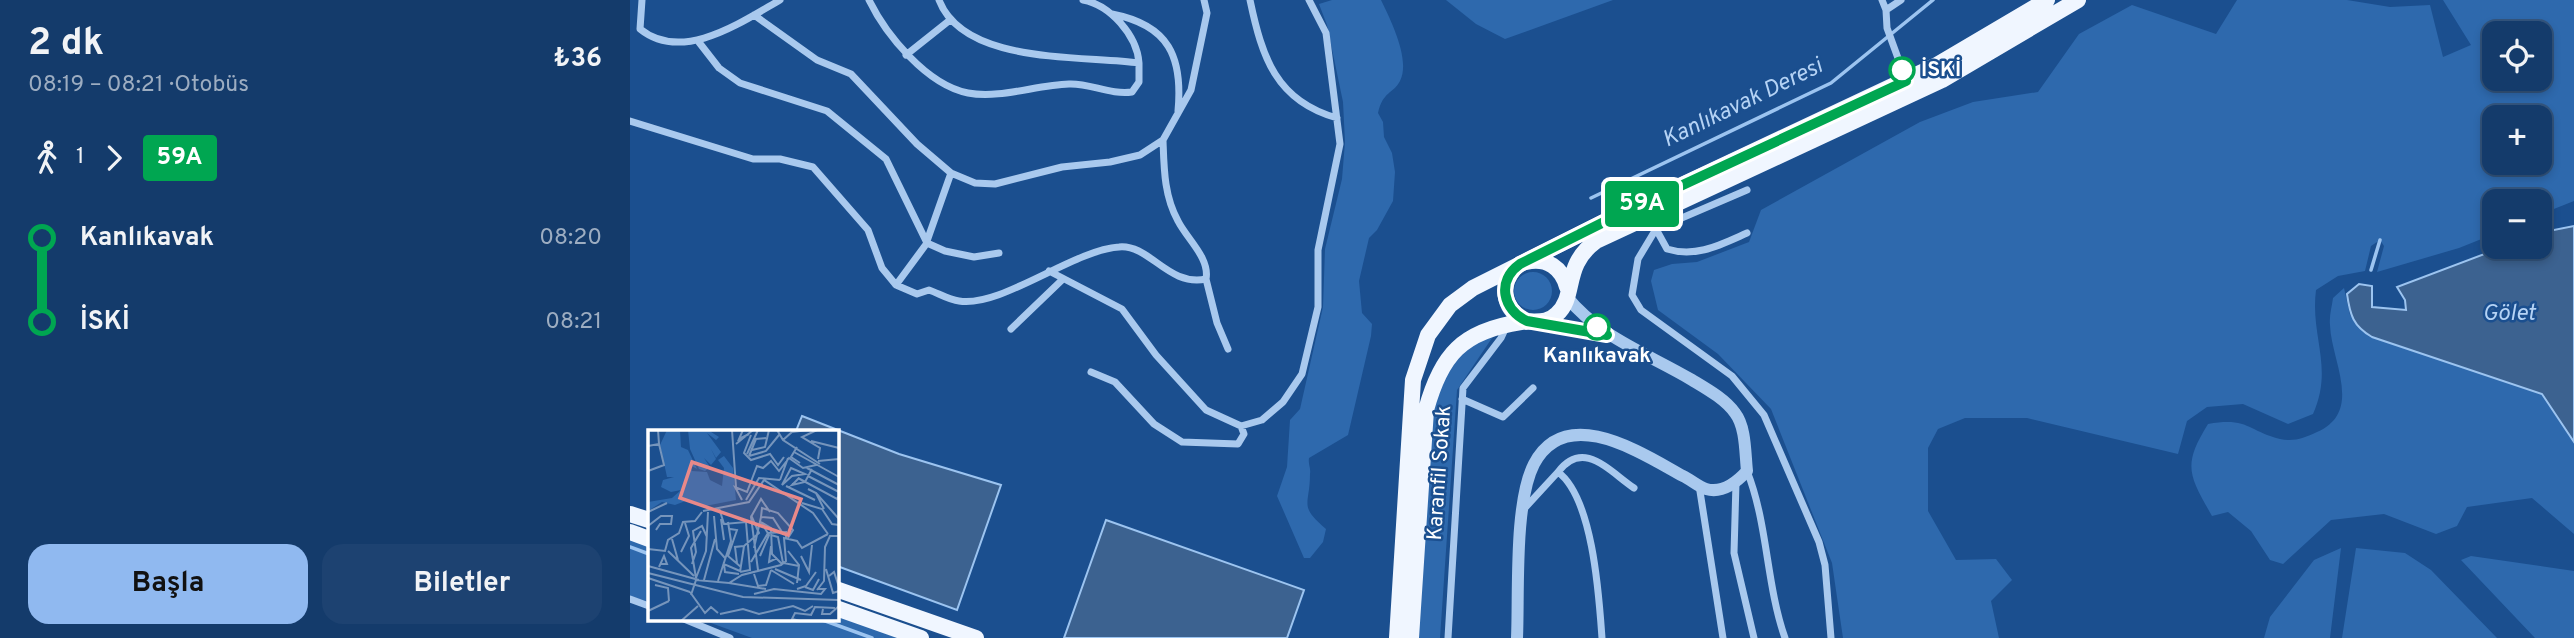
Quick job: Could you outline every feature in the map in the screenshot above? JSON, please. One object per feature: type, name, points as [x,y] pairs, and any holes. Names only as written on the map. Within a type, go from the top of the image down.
[{"type":"main road","points":[[1397,638],[1412,395],[1419,356],[1436,323],[1457,299],[1472,288],[1616,216],[1906,81],[2047,0]]},
{"type":"main road","points":[[1411,638],[1426,410],[1435,378],[1454,350],[1468,340],[1507,324],[1531,322],[1559,313],[1579,259],[1596,241],[1942,80],[2078,0]]},
{"type":"main road","points":[[1531,322],[1510,310],[1506,300],[1506,282],[1519,265],[1533,260],[1552,264],[1565,278],[1567,292]]},
{"type":"main road","points":[[630,514],[648,520]]},
{"type":"main road","points":[[630,532],[648,539]]},
{"type":"main road","points":[[838,590],[976,638]]},
{"type":"main road","points":[[838,609],[921,638]]},
{"type":"street","points":[[642,1],[640,29],[655,41],[698,41],[780,0]]},
{"type":"street","points":[[869,0],[906,55],[947,84],[966,93],[1072,84],[1121,94],[1132,92],[1139,82],[1139,55],[1123,26],[1112,13]]},
{"type":"street","points":[[939,0],[950,20],[961,30],[995,45],[1048,55],[1139,63]]},
{"type":"street","points":[[1083,0],[1112,13],[1134,18],[1166,40],[1172,50],[1180,87],[1178,119]]},
{"type":"street","points":[[754,15],[817,60],[851,74],[917,144],[951,173],[975,183],[995,184],[1062,167],[1140,155],[1163,140],[1178,119],[1191,90],[1207,13],[1204,0]]},
{"type":"street","points":[[1250,0],[1256,30],[1272,68],[1296,101],[1312,111],[1337,118]]},
{"type":"street","points":[[1049,271],[1122,309],[1156,355],[1206,410],[1241,426],[1262,419],[1283,402],[1302,374],[1318,307],[1318,250],[1340,144],[1326,33],[1309,0]]},
{"type":"street","points":[[1882,0],[1886,10],[1887,27],[1906,81]]},
{"type":"street","points":[[1886,10],[1901,0]]},
{"type":"street","points":[[906,55],[950,20]]},
{"type":"street","points":[[698,41],[719,68],[740,83],[827,111],[886,159],[927,242],[945,251],[974,257],[999,253]]},
{"type":"street","points":[[630,121],[753,159],[780,159],[813,167],[868,230],[882,268],[896,285],[917,294],[929,290],[959,302],[989,299],[1049,271],[1117,246],[1129,247],[1180,279],[1194,282],[1206,279]]},
{"type":"street","points":[[1163,140],[1165,183],[1170,201],[1178,221],[1199,253],[1207,272],[1206,279],[1217,323],[1228,349]]},
{"type":"street","points":[[896,285],[927,242],[951,173]]},
{"type":"street","points":[[1747,190],[1656,229],[1638,259],[1632,295],[1641,310],[1732,376],[1764,415],[1819,542],[1825,565],[1831,638]]},
{"type":"street","points":[[1656,229],[1667,248],[1684,254],[1713,248],[1747,233]]},
{"type":"street","points":[[1011,330],[1063,279]]},
{"type":"street","points":[[1567,292],[1583,317],[1607,335],[1638,349],[1711,391],[1736,413],[1742,429],[1747,471],[1757,496],[1769,572],[1785,638]]},
{"type":"street","points":[[1531,322],[1607,335]]},
{"type":"street","name":"Karanfil Sokak","points":[[1448,638],[1463,388],[1501,338],[1507,324]]},
{"type":"street","points":[[1091,372],[1115,382],[1154,424],[1182,442],[1238,444],[1244,434],[1241,426]]},
{"type":"street","points":[[1462,399],[1503,417],[1533,388]]},
{"type":"street","points":[[1517,638],[1523,510],[1534,465],[1548,445],[1563,436],[1575,434],[1621,444],[1712,489],[1736,484],[1747,471]]},
{"type":"street","points":[[1523,510],[1568,460],[1576,456],[1591,458],[1634,488]]},
{"type":"street","points":[[1558,472],[1570,482],[1579,500],[1594,573],[1602,638]]},
{"type":"street","points":[[1699,484],[1723,638]]},
{"type":"street","points":[[1736,484],[1734,553],[1754,638]]},
{"type":"street","points":[[630,599],[648,606]]},
{"type":"street","points":[[686,620],[730,638]]},
{"type":"shaded area","points":[[1332,0],[1381,0],[1398,39],[1403,72],[1400,81],[1385,97],[1378,113],[1383,122],[1384,137],[1392,153],[1395,172],[1393,201],[1377,230],[1369,238],[1359,281],[1362,313],[1372,324],[1371,336],[1348,435],[1309,458],[1309,509],[1326,529],[1323,542],[1310,558],[1304,558],[1277,496],[1287,467],[1290,420],[1300,409],[1323,307],[1325,249],[1342,179],[1345,142],[1343,102],[1327,25],[1319,4]]},
{"type":"shaded area","points":[[1446,0],[1613,0],[1505,39],[1476,24]]},
{"type":"shaded area","points":[[2237,0],[2347,0],[2390,7],[2430,5],[2443,57],[2471,45],[2443,0],[2574,0],[2574,201],[2552,210],[2552,189],[2482,189],[2482,239],[2377,272],[2384,246],[2380,240],[2371,246],[2365,271],[2338,276],[2316,290],[2316,323],[2322,367],[2319,397],[2313,414],[2288,424],[2243,404],[2207,407],[2187,421],[2178,454],[2027,418],[1965,418],[1938,429],[1928,448],[1928,511],[1956,560],[1996,559],[2012,580],[1991,601],[1999,638],[1843,638],[1832,563],[1771,409],[1718,354],[1658,310],[1651,281],[1654,270],[1672,264],[1697,262],[1749,242],[1761,210],[1920,122],[1973,102],[2038,92],[2079,34],[2132,5],[2216,34]]},
{"type":"shaded area","points":[[1533,272],[1546,278],[1552,291],[1546,304],[1533,310],[1520,304],[1514,291],[1520,278]]},
{"type":"shaded area","points":[[2344,288],[2350,315],[2372,337],[2542,394],[2574,442],[2574,534],[2532,498],[2467,507],[2457,526],[2436,534],[2384,514],[2331,520],[2283,564],[2270,560],[2251,531],[2228,512],[2212,516],[2198,490],[2192,470],[2194,450],[2208,424],[2232,422],[2269,436],[2294,440],[2317,432],[2331,423],[2339,411],[2342,384],[2330,318],[2333,298]]},
{"type":"shaded area","points":[[1494,335],[1457,390],[1440,638],[1416,638],[1431,408],[1449,365],[1473,344]]},
{"type":"shaded area","points":[[630,538],[648,544],[648,602],[630,596]]},
{"type":"shaded area","points":[[2341,548],[2330,638],[2264,638],[2270,617],[2314,560]]},
{"type":"shaded area","points":[[2356,548],[2405,553],[2431,570],[2497,638],[2342,638]]},
{"type":"shaded area","points":[[2471,556],[2574,571],[2574,638],[2535,638],[2461,560]]},
{"type":"shaded area","points":[[838,612],[909,638],[752,638],[703,620],[838,620]]},
{"type":"water","name":"Gölet","points":[[2574,226],[2574,442],[2542,394],[2372,337],[2360,329],[2351,314],[2347,294],[2359,284],[2372,286],[2372,307],[2406,310],[2405,300],[2397,287],[2482,255],[2482,259],[2552,259],[2552,230]]},
{"type":"water","points":[[802,416],[838,430],[796,430]]},
{"type":"water","points":[[838,430],[899,454],[1001,485],[957,610],[838,566]]},
{"type":"water","points":[[1106,520],[1304,590],[1287,638],[1064,638]]},
{"type":"waterway","name":"Kanlıkavak Deresi","points":[[1591,198],[1831,83],[1933,0]]},
{"type":"waterway","points":[[2371,270],[2380,240]]},
{"type":"waterway","name":"Kanlıkavak Deresi","points":[[630,547],[648,554]]},
{"type":"waterway","name":"Kanlıkavak Deresi","points":[[823,620],[872,638]]},
{"type":"bus line","name":"59A","points":[[1597,327],[1607,335],[1517,317],[1510,310],[1504,290],[1509,275],[1520,264],[1616,216],[1906,81],[1902,70]]},
{"type":"place","name":"İSKİ","points":[[1902,70]]},
{"type":"place","name":"Kanlıkavak","points":[[1597,327]]}]
